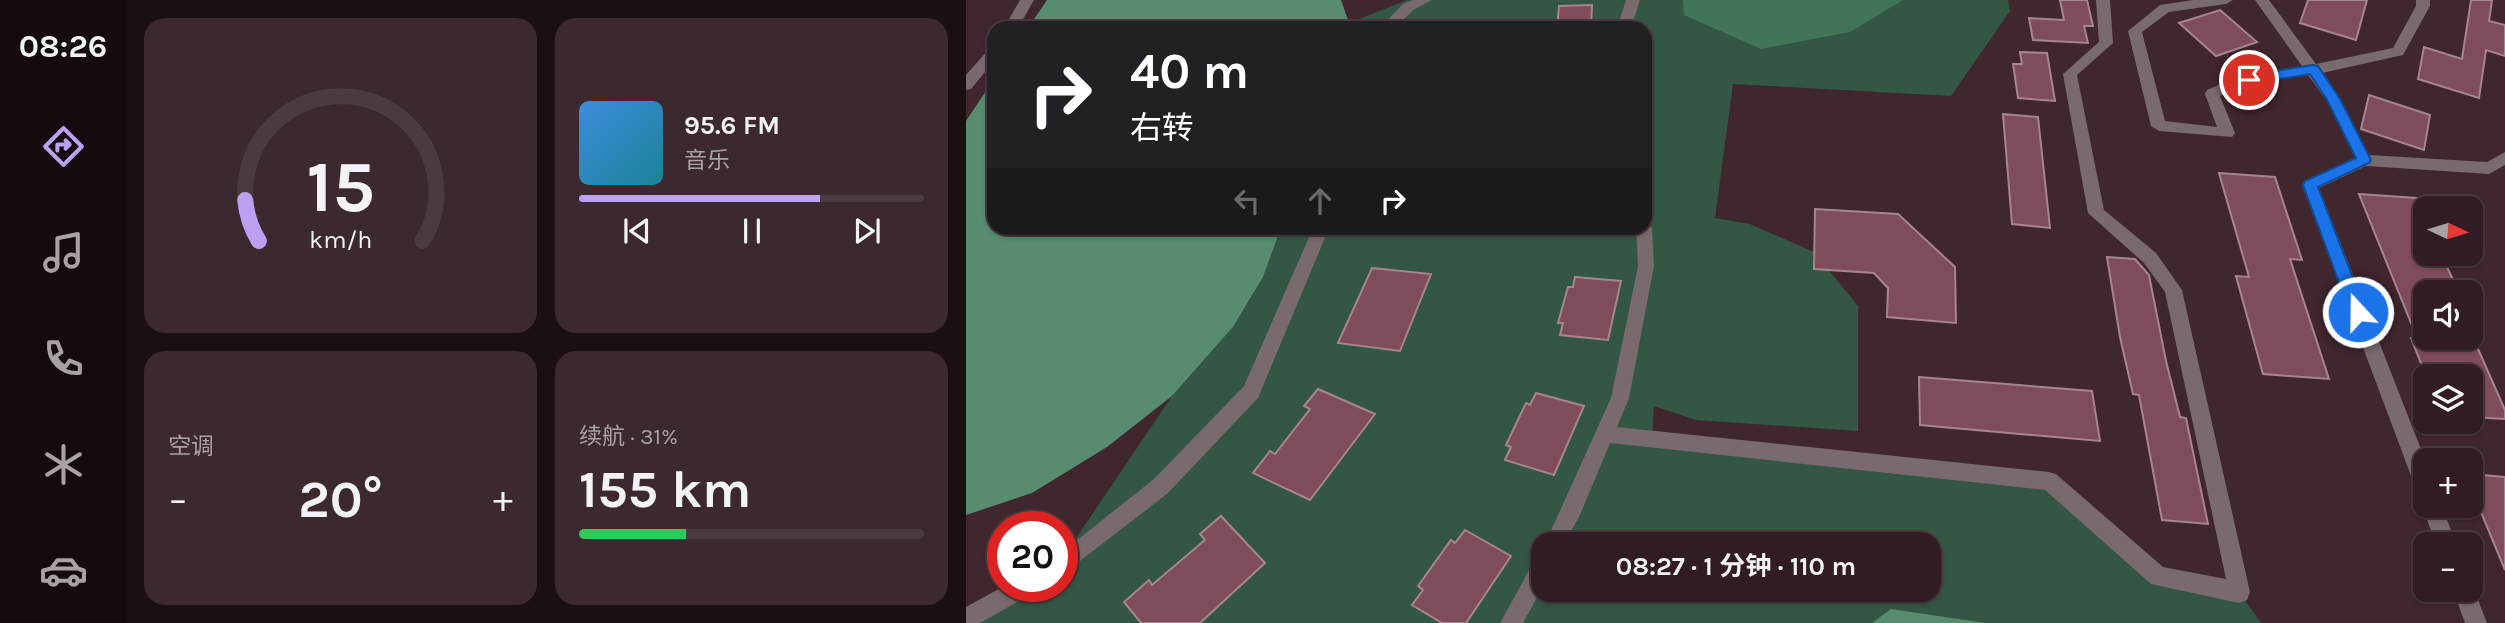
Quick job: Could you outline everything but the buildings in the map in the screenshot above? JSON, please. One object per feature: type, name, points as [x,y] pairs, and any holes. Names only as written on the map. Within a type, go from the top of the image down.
[{"type":"lane","points":[[1015,21],[1027,0]]},
{"type":"lane","points":[[1394,21],[1408,7],[1425,0]]},
{"type":"lane","points":[[1627,21],[1633,0]]},
{"type":"lane","points":[[1605,434],[2049,481],[2158,577],[2239,592],[2173,290],[2150,258],[2096,213],[2070,74],[2106,43],[2103,0]]},
{"type":"lane","points":[[2225,0],[2165,8],[2134,31],[2159,126],[2227,133],[2212,94],[2224,86],[2398,52],[2423,6],[2423,0]]},
{"type":"lane","points":[[2262,0],[2333,99],[2364,160]]},
{"type":"lane","points":[[966,85],[987,60]]},
{"type":"lane","points":[[2413,455],[2310,185],[2364,160],[2489,168],[2505,158]]},
{"type":"lane","points":[[1078,552],[1161,486],[1251,392],[1318,235]]},
{"type":"lane","points":[[1560,532],[1573,508],[1620,398],[1646,266],[1644,235]]},
{"type":"lane","points":[[1511,623],[1531,587]]},
{"type":"lane","points":[[966,619],[997,602]]},
{"type":"lane","points":[[2468,602],[2476,623]]},
{"type":"shaded area","points":[[1047,0],[1341,0],[1348,21],[1033,21]]},
{"type":"shaded area","points":[[1407,0],[2008,0],[2010,11],[1951,96],[1733,84],[1715,218],[1750,224],[1814,252],[1858,306],[1858,431],[1696,420],[1654,406],[1652,439],[2049,481],[2158,577],[2239,592],[2261,623],[966,623],[1000,602],[1078,602],[1078,535],[1172,396],[1233,327],[1263,277],[1278,235],[1652,235],[1652,21],[1354,21]]},
{"type":"shaded area","points":[[1683,0],[1903,0],[1850,32],[1761,49],[1684,15]]},
{"type":"shaded area","points":[[987,90],[987,235],[1278,235],[1263,277],[1233,327],[1172,396],[1107,447],[1032,493],[966,515],[966,121]]},
{"type":"shaded area","points":[[1891,609],[1985,623],[1872,623]]},
{"type":"route","points":[[2249,80],[2313,69],[2333,99],[2364,160],[2310,185],[2358,312]]}]
